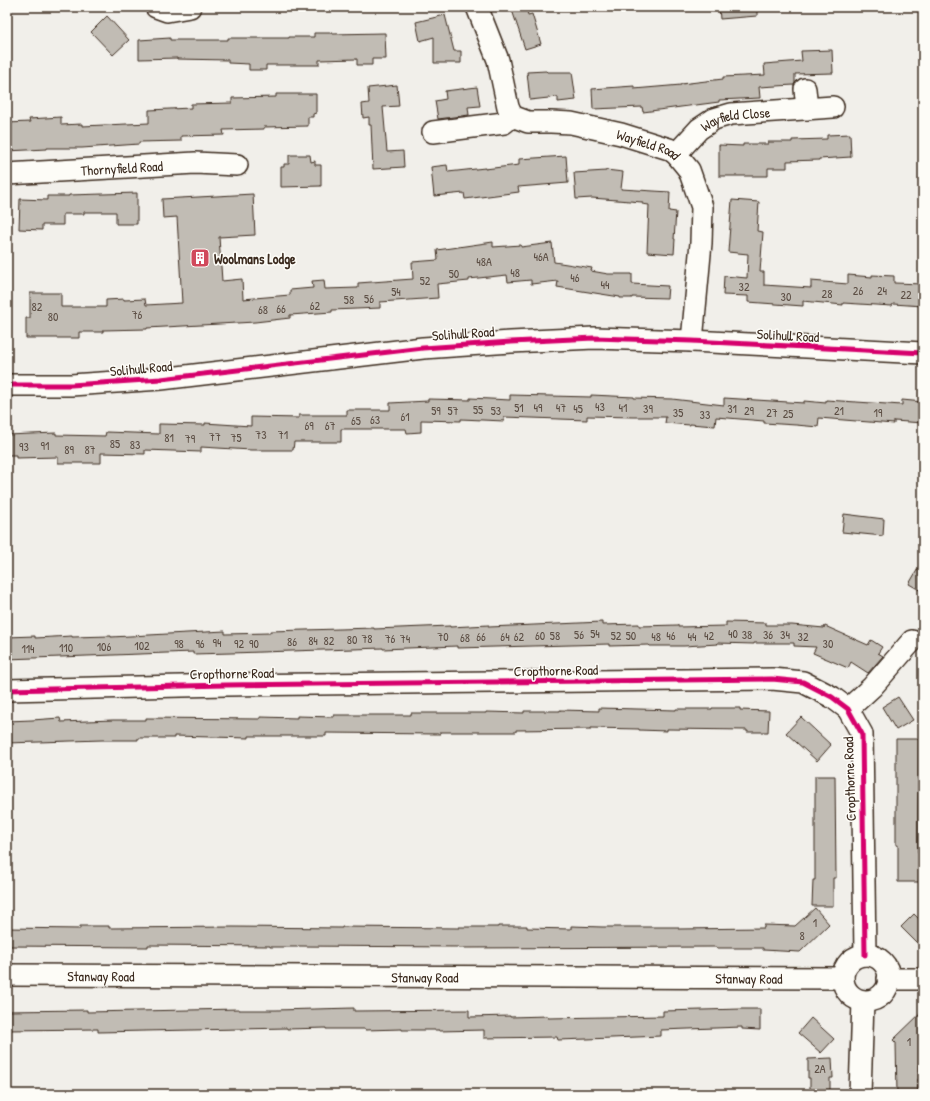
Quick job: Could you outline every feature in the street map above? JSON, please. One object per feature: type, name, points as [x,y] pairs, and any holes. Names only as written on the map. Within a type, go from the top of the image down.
[{"type":"street","points":[[156,7],[167,11],[190,7]]},
{"type":"street","points":[[433,132],[504,123],[512,116],[508,107],[498,60],[477,7]]},
{"type":"street","name":"Wayfield Close","points":[[676,154],[699,129],[714,119],[731,114],[806,99],[833,107]]},
{"type":"street","name":"Wayfield Road","points":[[512,116],[528,122],[571,123],[621,134],[669,149],[676,154],[689,170],[702,207],[701,243],[692,341]]},
{"type":"street","name":"Thornyfield Road","points":[[7,174],[195,163],[237,164]]},
{"type":"street","name":"Solihull Road","points":[[7,385],[71,385],[161,379],[423,348],[594,338],[692,341],[923,353]]},
{"type":"street","points":[[848,709],[872,686],[912,641]]},
{"type":"street","name":"Cropthorne Road","points":[[7,690],[218,685],[772,679],[803,682],[832,697],[848,709],[862,734],[864,955]]},
{"type":"street","points":[[864,955],[879,959],[887,971],[888,979],[887,986],[883,993],[877,998],[863,1001],[856,999],[846,990],[843,978],[847,965],[852,960],[864,955]]},
{"type":"street","name":"Stanway Road","points":[[7,975],[843,978]]},
{"type":"street","points":[[888,979],[923,979]]},
{"type":"street","points":[[860,1094],[863,1001]]},
{"type":"building","points":[[511,7],[526,7],[528,15],[532,14],[541,44],[525,49]]},
{"type":"building","points":[[719,7],[757,7],[757,16],[720,19]]},
{"type":"building","points":[[445,15],[454,51],[461,51],[461,63],[434,63],[434,37],[420,41],[416,22]]},
{"type":"building","points":[[107,16],[129,40],[113,55],[91,32]]},
{"type":"building","points":[[314,33],[385,33],[386,59],[372,59],[372,65],[357,65],[357,59],[319,60],[319,65],[266,65],[266,70],[249,70],[249,64],[228,63],[228,60],[177,58],[139,59],[139,40],[170,38],[170,40],[228,40],[228,38],[314,37]]},
{"type":"building","points":[[832,50],[833,73],[795,74],[794,85],[759,87],[760,98],[719,100],[719,102],[643,112],[642,107],[593,109],[592,89],[634,86],[634,89],[681,85],[723,79],[723,77],[765,75],[764,64],[802,61],[801,51]]},
{"type":"building","points":[[527,72],[572,72],[576,100],[558,102],[558,97],[530,100]]},
{"type":"building","points":[[397,85],[399,106],[383,107],[387,152],[403,151],[404,167],[373,169],[371,125],[369,125],[369,117],[363,118],[362,104],[369,103],[368,88]]},
{"type":"building","points":[[477,87],[480,106],[468,107],[469,115],[438,119],[435,101],[446,99],[445,91]]},
{"type":"building","points":[[276,94],[316,94],[316,113],[313,114],[313,117],[308,117],[308,126],[223,130],[224,135],[181,136],[181,141],[139,142],[139,144],[82,148],[47,148],[7,151],[7,123],[30,122],[29,119],[61,117],[61,125],[82,124],[82,126],[149,123],[149,110],[191,108],[191,104],[232,103],[232,98],[276,97]]},
{"type":"building","points":[[850,134],[851,157],[787,161],[787,168],[768,168],[768,176],[719,176],[719,145],[743,146],[743,144],[792,142],[792,140],[827,139],[827,135]]},
{"type":"building","points":[[289,155],[310,155],[311,162],[315,161],[315,165],[321,165],[321,186],[281,187],[281,167],[284,167],[284,164],[289,164]]},
{"type":"building","points":[[566,156],[568,183],[518,187],[519,192],[465,199],[464,193],[434,196],[431,167],[447,165],[448,172],[485,169],[519,165],[519,159]]},
{"type":"building","points":[[606,170],[623,172],[621,189],[670,192],[669,211],[676,212],[674,254],[647,252],[649,205],[642,204],[642,202],[592,198],[576,199],[574,173]]},
{"type":"building","points":[[137,193],[137,224],[116,224],[116,212],[84,212],[84,214],[63,214],[63,225],[42,225],[42,230],[19,229],[20,199],[47,200],[47,196]]},
{"type":"building","points":[[253,194],[255,235],[219,237],[222,281],[242,279],[243,299],[290,295],[290,290],[313,288],[312,281],[324,280],[325,289],[358,288],[358,283],[413,279],[412,262],[438,260],[437,250],[493,242],[493,247],[521,245],[521,247],[552,243],[554,262],[592,268],[591,271],[608,274],[632,274],[632,284],[668,286],[667,298],[620,298],[557,287],[558,281],[531,284],[531,280],[508,282],[507,275],[437,284],[438,298],[380,302],[380,308],[332,310],[332,312],[290,315],[290,318],[255,322],[147,329],[103,330],[103,332],[79,332],[79,338],[26,338],[26,318],[30,318],[30,293],[61,293],[61,307],[106,307],[106,300],[124,299],[145,299],[146,305],[182,303],[177,217],[163,218],[162,199]]},
{"type":"building","points":[[732,200],[759,202],[757,231],[763,232],[760,272],[764,272],[764,285],[811,288],[811,281],[848,284],[848,275],[872,277],[872,275],[894,276],[894,283],[923,284],[923,306],[843,303],[843,305],[803,301],[803,306],[748,302],[748,296],[723,295],[724,276],[747,278],[748,254],[728,252]]},
{"type":"building","points":[[510,395],[591,397],[591,395],[634,397],[672,399],[724,405],[724,398],[804,403],[804,401],[826,403],[826,400],[902,405],[902,400],[923,402],[923,423],[894,421],[894,424],[819,418],[818,427],[764,423],[764,421],[716,417],[715,426],[665,423],[666,417],[587,416],[587,420],[504,417],[504,421],[461,419],[461,421],[421,420],[421,432],[407,433],[406,429],[341,429],[341,442],[294,442],[293,450],[251,450],[201,447],[201,452],[145,450],[145,454],[101,453],[101,463],[58,463],[58,457],[16,458],[16,455],[7,455],[7,435],[56,433],[56,435],[105,436],[106,432],[159,434],[159,424],[205,425],[205,423],[251,426],[251,417],[299,418],[299,415],[347,415],[347,410],[390,410],[390,403],[428,401],[428,399],[470,400],[470,398],[510,400]]},
{"type":"building","points":[[844,514],[884,519],[883,536],[842,532]]},
{"type":"building","points":[[923,560],[923,592],[909,584]]},
{"type":"building","points":[[602,622],[602,625],[678,625],[678,627],[726,626],[726,622],[766,623],[766,625],[792,625],[824,628],[825,626],[868,645],[871,640],[882,647],[878,653],[883,656],[868,673],[851,662],[848,668],[813,653],[816,647],[794,646],[794,643],[717,643],[718,644],[684,646],[609,646],[609,644],[457,648],[457,646],[193,654],[193,652],[7,659],[7,637],[111,637],[225,631],[225,634],[270,633],[270,631],[489,625],[489,627]]},
{"type":"building","points":[[898,697],[913,720],[896,730],[882,707]]},
{"type":"building","points":[[599,708],[676,710],[740,708],[740,710],[769,711],[768,732],[747,732],[747,730],[667,729],[667,731],[591,728],[516,730],[516,732],[440,732],[440,734],[326,733],[326,736],[249,736],[249,738],[174,736],[174,738],[138,738],[138,740],[7,743],[7,721],[60,718],[61,722],[146,720],[146,718],[260,719],[260,717],[297,718],[297,716],[334,717],[334,715],[411,715],[411,713],[524,713],[524,711],[560,710],[599,711]]},
{"type":"building","points":[[801,717],[831,745],[817,761],[786,733]]},
{"type":"building","points":[[896,739],[919,739],[918,853],[920,853],[920,882],[898,882],[898,845],[896,845]]},
{"type":"building","points":[[815,776],[835,776],[836,878],[833,878],[833,906],[812,906],[813,880],[815,880]]},
{"type":"building","points":[[815,908],[829,924],[800,952],[763,950],[763,948],[717,947],[459,948],[148,945],[148,947],[7,946],[7,928],[80,929],[80,926],[109,926],[109,928],[459,928],[527,926],[527,928],[571,929],[571,926],[678,927],[678,929],[764,928],[764,925],[795,926]]},
{"type":"building","points":[[914,914],[923,923],[923,949],[901,927]]},
{"type":"building","points":[[354,1008],[354,1011],[469,1010],[469,1017],[548,1016],[548,1018],[663,1016],[663,1011],[760,1009],[760,1030],[742,1029],[742,1027],[661,1030],[661,1036],[558,1040],[557,1037],[484,1038],[484,1030],[439,1031],[402,1029],[365,1030],[287,1028],[98,1032],[98,1029],[7,1030],[7,1011],[87,1010],[87,1012]]},
{"type":"building","points":[[923,1011],[923,1039],[920,1036],[919,1080],[917,1080],[918,1094],[897,1094],[896,1043],[893,1040]]},
{"type":"building","points":[[811,1018],[834,1039],[821,1053],[798,1033]]},
{"type":"building","points":[[832,1058],[833,1078],[830,1078],[830,1094],[810,1094],[808,1059]]},
{"type":"cycle path","points":[[7,385],[71,385],[161,379],[423,348],[594,338],[692,341],[923,353]]},
{"type":"cycle path","points":[[7,690],[226,685],[772,679],[803,682],[832,697],[848,709],[862,734],[865,955]]},
{"type":"place","name":"Woolmans Lodge","points":[[200,258]]}]
